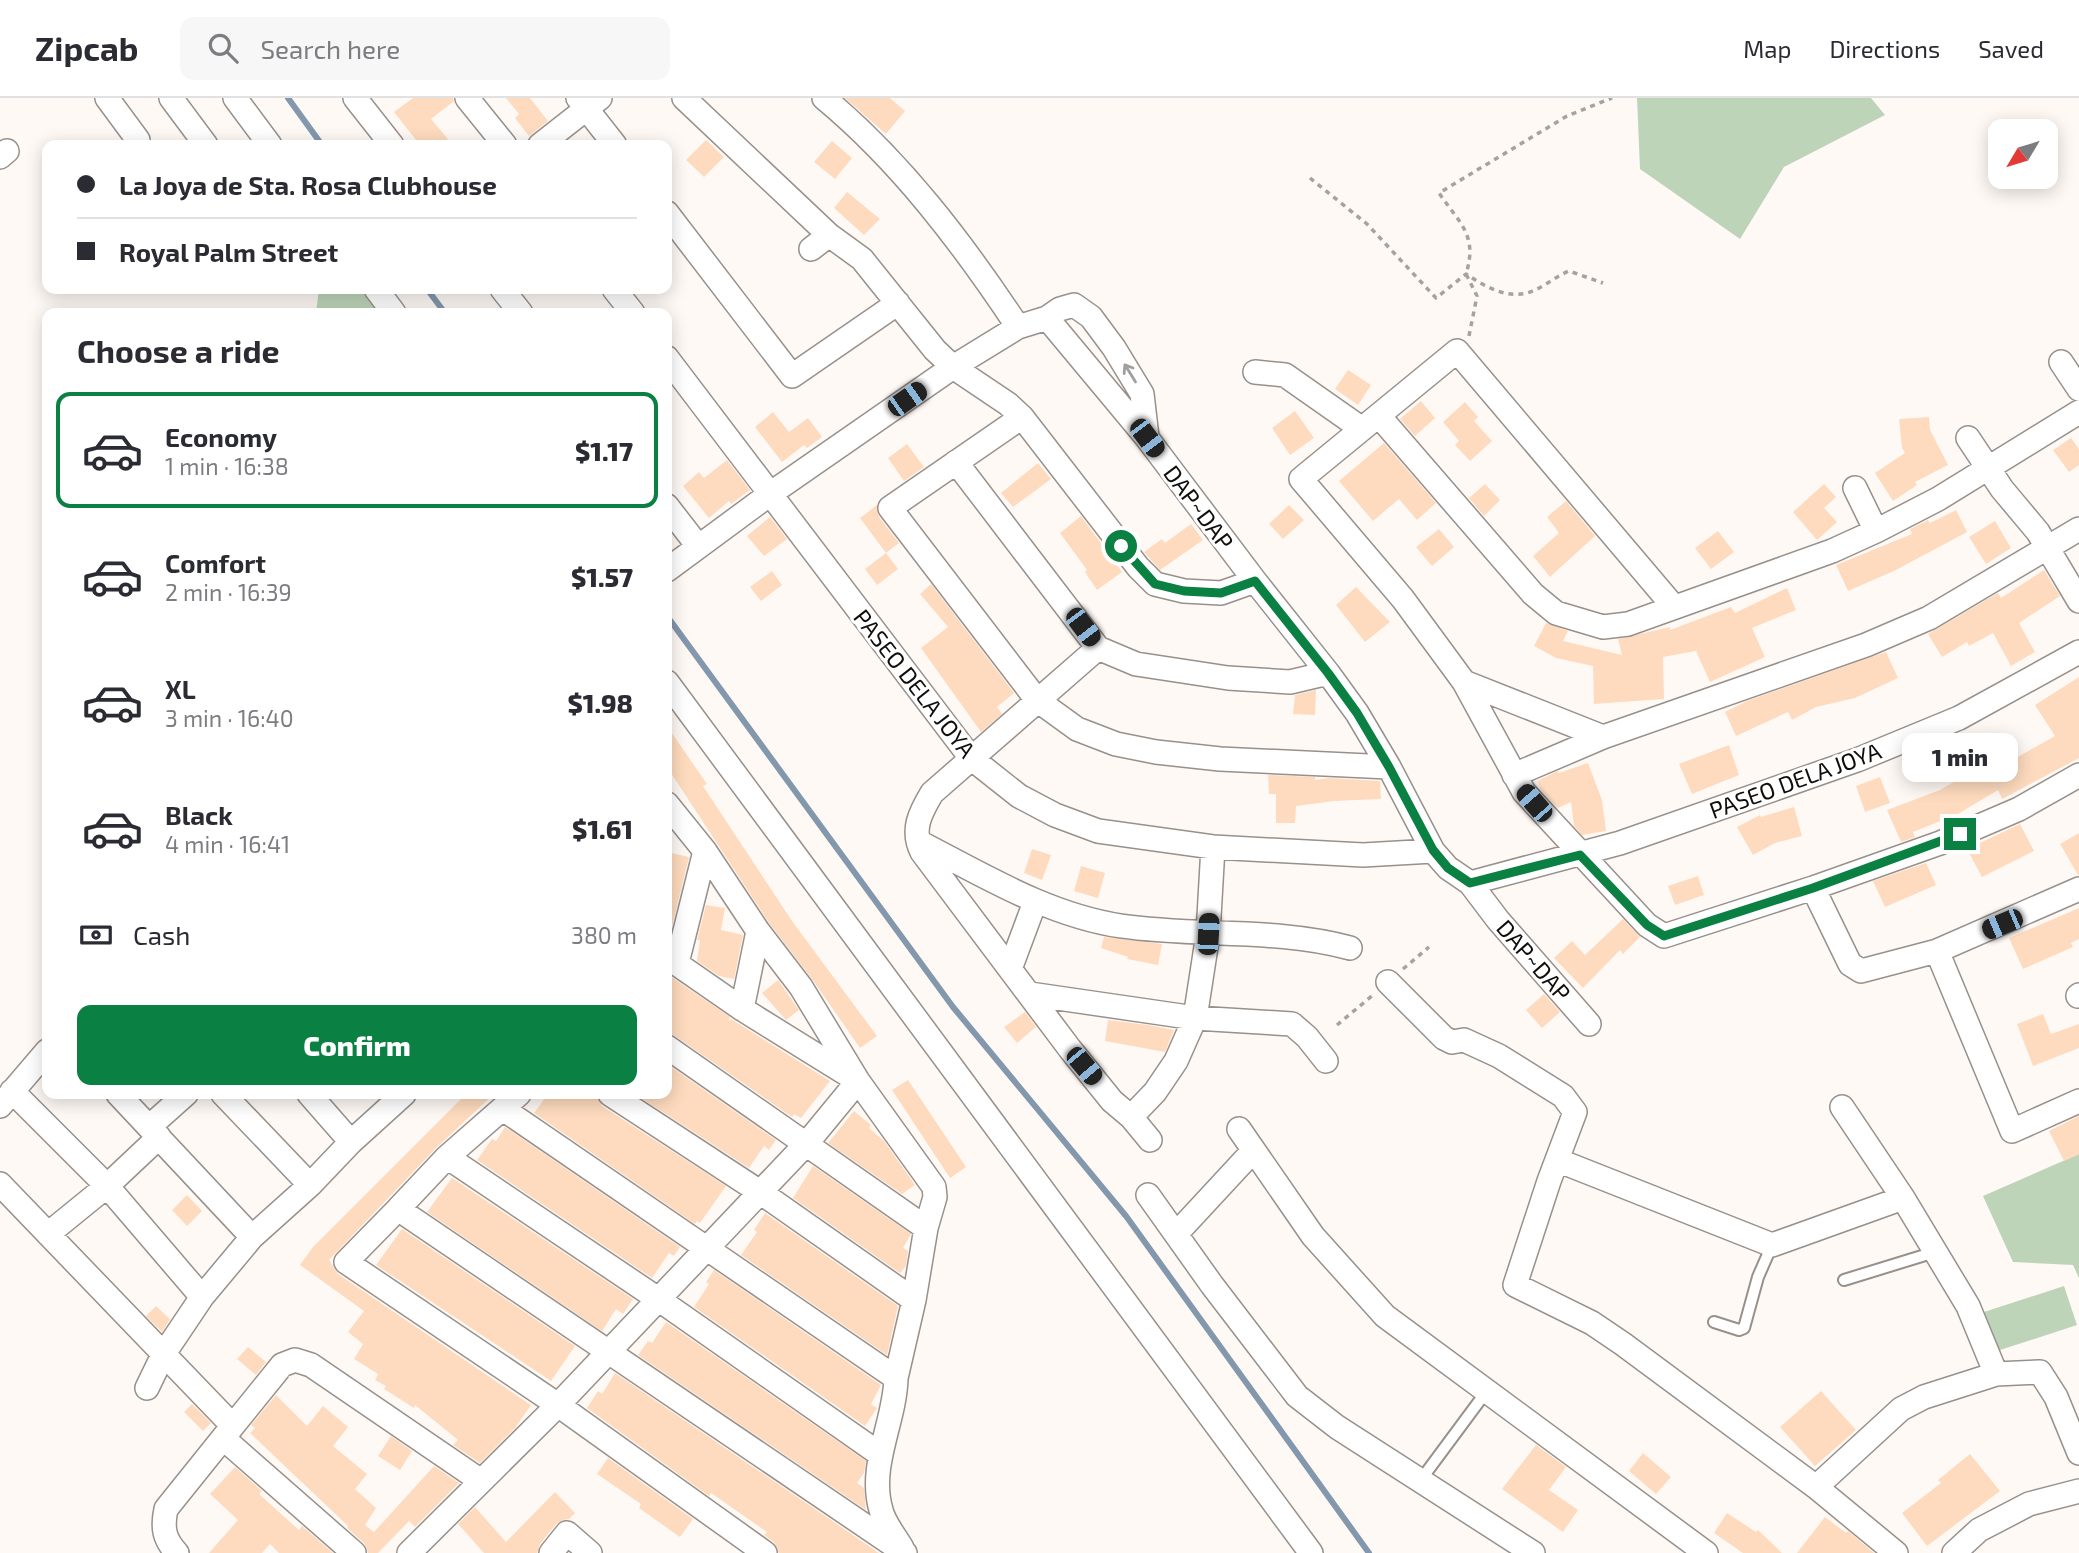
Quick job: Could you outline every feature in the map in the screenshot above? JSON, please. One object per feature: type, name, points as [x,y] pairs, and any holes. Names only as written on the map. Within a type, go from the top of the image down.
[{"type":"street","points":[[107,98],[138,140]]},
{"type":"street","points":[[171,98],[202,140]]},
{"type":"street","points":[[235,98],[266,140]]},
{"type":"street","points":[[355,98],[388,140]]},
{"type":"street","points":[[467,98],[501,140]]},
{"type":"street","points":[[684,98],[820,242],[862,259],[934,350],[1021,416],[1138,567],[1155,584],[1184,591],[1221,593],[1255,581]]},
{"type":"street","points":[[824,98],[897,168],[979,268],[1018,327]]},
{"type":"street","points":[[546,140],[589,102],[612,140]]},
{"type":"street","points":[[672,220],[792,376],[898,303]]},
{"type":"street","points":[[506,294],[517,308]]},
{"type":"street","points":[[618,294],[629,308]]},
{"type":"street","points":[[672,566],[770,494],[953,367],[1018,327],[1074,305],[1091,317],[1142,394],[1147,438]]},
{"type":"street","name":"DAP~DAP","points":[[1046,318],[1147,438],[1328,673],[1357,713],[1433,850],[1448,868],[1470,883],[1498,920],[1589,1024]]},
{"type":"street","points":[[1674,607],[1457,351],[1301,479],[1403,599],[1464,682],[1524,792],[1647,925],[1664,936],[1940,843],[2019,809],[2079,775]]},
{"type":"street","points":[[2062,362],[2079,389]]},
{"type":"street","name":"PASEO DELA JOYA","points":[[672,365],[971,758],[1019,796],[1055,815],[1098,831],[1213,847],[1363,855],[1433,850]]},
{"type":"street","points":[[1255,372],[1292,378],[1370,422],[1532,594],[1556,613],[1603,627],[1628,624],[1832,551],[1938,499],[2079,412]]},
{"type":"street","points":[[1021,416],[890,508],[1037,700],[1077,729],[1116,744],[1156,752],[1220,760],[1389,767]]},
{"type":"street","points":[[1968,438],[1987,468],[2038,532],[2079,601]]},
{"type":"street","points":[[956,462],[1098,648],[1136,664],[1228,678],[1290,682],[1328,673]]},
{"type":"street","points":[[1855,488],[1876,531]]},
{"type":"street","points":[[672,512],[698,546]]},
{"type":"street","points":[[1514,775],[1603,737],[1866,645],[1904,629],[1929,618],[2079,529]]},
{"type":"street","points":[[1098,648],[932,793],[918,816],[916,841],[1070,1049],[1112,1101],[1131,1116],[1150,1140]]},
{"type":"street","name":"PASEO DELA JOYA","points":[[1470,883],[1580,855],[1857,760],[1959,718],[2079,652]]},
{"type":"street","points":[[1464,682],[1603,737]]},
{"type":"street","points":[[672,689],[1311,1553]]},
{"type":"street","points":[[672,810],[705,851],[758,931],[801,987],[858,1081],[934,1187],[935,1197],[926,1227],[914,1300],[896,1378],[896,1400],[881,1455],[877,1489],[881,1513],[905,1553]]},
{"type":"street","points":[[916,841],[1035,902],[1117,925],[1208,934],[1318,939],[1350,948]]},
{"type":"street","points":[[1131,1116],[1155,1093],[1176,1061],[1195,1018],[1208,934],[1213,847]]},
{"type":"street","points":[[705,851],[672,960],[742,1009],[858,1081]]},
{"type":"street","points":[[1813,888],[1850,964],[1861,971],[1937,951],[2079,890]]},
{"type":"street","points":[[1010,969],[1035,902]]},
{"type":"street","points":[[742,1009],[758,931]]},
{"type":"street","points":[[1937,951],[2012,1131],[2079,1101]]},
{"type":"street","points":[[1388,982],[1444,1038],[1452,1042],[1464,1040],[1482,1046],[1563,1096],[1575,1112],[1516,1285],[1592,1323],[1816,1487],[1896,1553]]},
{"type":"street","points":[[1030,994],[1195,1018],[1292,1024],[1307,1037],[1326,1061]]},
{"type":"street","points":[[672,1050],[926,1227]]},
{"type":"street","points":[[42,1057],[6,1098],[107,1186],[202,1297]]},
{"type":"street","points":[[409,1553],[558,1405],[807,1143],[858,1081]]},
{"type":"street","points":[[123,1099],[252,1237]]},
{"type":"street","points":[[48,1234],[107,1186],[182,1099]]},
{"type":"street","points":[[228,1099],[310,1185]]},
{"type":"street","points":[[313,1099],[351,1142]]},
{"type":"street","points":[[147,1388],[163,1354],[202,1297],[252,1237],[310,1185],[391,1099]]},
{"type":"street","points":[[618,1099],[760,1192],[914,1300]]},
{"type":"street","points":[[765,1553],[558,1405],[346,1262],[447,1157],[511,1101],[707,1248],[896,1378]]},
{"type":"street","points":[[1842,1107],[1903,1198],[1968,1306],[1996,1374]]},
{"type":"street","points":[[1239,1129],[1313,1236],[1385,1316],[1706,1553]]},
{"type":"street","points":[[1177,1233],[1253,1151]]},
{"type":"street","points":[[447,1157],[658,1299],[881,1455]]},
{"type":"street","points":[[1557,1160],[1772,1244],[1903,1198]]},
{"type":"street","points":[[0,1184],[163,1354],[228,1432],[354,1553]]},
{"type":"street","points":[[1148,1195],[1297,1396],[1337,1427],[1533,1553]]},
{"type":"street","points":[[398,1209],[905,1553]]},
{"type":"street","points":[[177,1553],[166,1542],[163,1524],[166,1509],[282,1365],[295,1360],[311,1365],[481,1480]]},
{"type":"street","points":[[1816,1487],[1901,1409],[1924,1397],[1996,1374],[2040,1373],[2056,1397],[2079,1453]]},
{"type":"street","points":[[1954,1553],[1979,1530],[2029,1504],[2079,1491]]},
{"type":"street","points":[[551,1553],[568,1533],[590,1553]]},
{"type":"lane","points":[[1714,1322],[1744,1328],[1758,1277],[1772,1244]]},
{"type":"lane","points":[[1844,1280],[1935,1252]]},
{"type":"lane","points":[[1420,1481],[1486,1392]]},
{"type":"path","points":[[1310,177],[1367,224],[1436,299],[1466,274],[1472,257],[1470,240],[1439,193],[1567,116],[1612,98]]},
{"type":"path","points":[[1466,274],[1494,291],[1516,294],[1533,291],[1550,279],[1569,271],[1603,283]]},
{"type":"path","points":[[1464,358],[1477,296],[1466,274]]},
{"type":"green space","points":[[1637,98],[1871,98],[1885,115],[1784,167],[1740,239],[1640,169]]},
{"type":"green space","points":[[318,294],[378,294],[389,308],[317,308]]},
{"type":"green space","points":[[2079,1154],[2079,1278],[2073,1265],[2013,1262],[1983,1196]]},
{"type":"green space","points":[[2064,1286],[2077,1325],[1997,1351],[1984,1312]]},
{"type":"building","points":[[413,98],[453,98],[454,101],[431,119],[449,140],[416,140],[394,112]]},
{"type":"building","points":[[506,98],[530,98],[548,121],[529,136],[515,118],[519,114]]},
{"type":"building","points":[[845,98],[890,98],[905,111],[886,134]]},
{"type":"building","points":[[706,140],[724,157],[704,177],[686,160]]},
{"type":"building","points":[[832,141],[852,158],[835,179],[814,162]]},
{"type":"building","points":[[847,192],[880,219],[864,235],[834,208]]},
{"type":"building","points":[[1348,370],[1371,385],[1358,405],[1335,389]]},
{"type":"building","points":[[1421,401],[1435,418],[1415,436],[1400,419]]},
{"type":"building","points":[[1465,402],[1478,417],[1474,421],[1492,441],[1470,461],[1455,445],[1459,441],[1443,422]]},
{"type":"building","points":[[1295,411],[1314,438],[1290,455],[1272,428]]},
{"type":"building","points":[[773,412],[789,432],[808,418],[822,437],[807,448],[804,445],[782,462],[755,427]]},
{"type":"building","points":[[1929,417],[1930,430],[1948,465],[1915,482],[1917,485],[1893,501],[1875,473],[1905,453],[1899,419]]},
{"type":"building","points":[[2071,438],[2079,449],[2079,465],[2069,472],[2053,450]]},
{"type":"building","points":[[1384,443],[1436,503],[1417,520],[1399,499],[1373,521],[1339,481]]},
{"type":"building","points":[[907,444],[924,467],[904,481],[888,458]]},
{"type":"building","points":[[727,460],[750,490],[731,504],[729,501],[709,518],[683,486],[699,472],[704,478]]},
{"type":"building","points":[[1038,463],[1051,479],[1013,507],[1001,493]]},
{"type":"building","points":[[1485,484],[1500,500],[1484,516],[1469,498]]},
{"type":"building","points":[[1824,484],[1836,497],[1824,508],[1837,522],[1817,540],[1793,512]]},
{"type":"building","points":[[1566,501],[1595,536],[1550,577],[1533,556],[1559,533],[1547,517]]},
{"type":"building","points":[[877,505],[879,517],[899,543],[886,553],[860,518]]},
{"type":"building","points":[[1289,505],[1304,520],[1283,539],[1269,524]]},
{"type":"building","points":[[1956,510],[1967,532],[1894,571],[1848,591],[1836,565],[1912,534],[1910,529]]},
{"type":"building","points":[[1081,516],[1122,572],[1097,590],[1085,572],[1087,570],[1060,533]]},
{"type":"building","points":[[770,517],[787,539],[764,556],[747,536]]},
{"type":"building","points":[[1995,521],[2011,548],[1986,564],[1969,537]]},
{"type":"building","points":[[1191,524],[1203,540],[1160,570],[1144,552],[1162,539],[1165,543]]},
{"type":"building","points":[[1439,529],[1454,547],[1432,566],[1416,547]]},
{"type":"building","points":[[1718,531],[1734,552],[1711,569],[1695,548]]},
{"type":"building","points":[[886,553],[898,569],[877,585],[865,569]]},
{"type":"building","points":[[2044,570],[2060,596],[2019,623],[2035,652],[2011,666],[1993,633],[1969,646],[1967,642],[1942,657],[1928,634],[1998,593],[2001,598]]},
{"type":"building","points":[[772,571],[782,585],[761,601],[750,587]]},
{"type":"building","points":[[931,584],[1014,693],[997,707],[1002,714],[981,732],[921,648],[948,627],[920,594]]},
{"type":"building","points":[[1356,587],[1390,622],[1365,642],[1336,605]]},
{"type":"building","points":[[1787,588],[1796,610],[1752,628],[1765,657],[1710,682],[1696,651],[1663,657],[1664,699],[1594,704],[1593,666],[1556,658],[1534,646],[1546,623],[1568,631],[1563,641],[1622,655],[1618,639],[1670,627],[1670,630],[1731,607],[1735,613]]},
{"type":"building","points":[[1886,652],[1898,678],[1855,698],[1816,707],[1792,720],[1788,712],[1736,736],[1725,712],[1747,701]]},
{"type":"building","points":[[2079,677],[2079,758],[2002,799],[1998,790],[1958,814],[1913,832],[1915,837],[1901,842],[1887,810],[1940,790],[1962,777],[1964,781],[2013,757],[2014,759],[2055,736],[2035,705]]},
{"type":"building","points":[[1316,690],[1315,715],[1293,714],[1295,695]]},
{"type":"building","points":[[672,733],[707,784],[703,786],[792,921],[877,1036],[860,1048],[769,923],[672,775]]},
{"type":"building","points":[[1729,745],[1739,775],[1692,794],[1679,764]]},
{"type":"building","points":[[1588,763],[1602,800],[1606,831],[1582,835],[1574,826],[1571,802],[1558,808],[1542,791],[1537,781],[1558,771],[1559,773]]},
{"type":"building","points":[[1268,775],[1315,777],[1315,780],[1329,778],[1380,781],[1381,799],[1296,806],[1295,823],[1276,823],[1276,794],[1269,794]]},
{"type":"building","points":[[1880,777],[1890,803],[1865,812],[1856,786]]},
{"type":"building","points":[[1794,807],[1802,836],[1775,843],[1753,855],[1737,827],[1760,815],[1761,817]]},
{"type":"building","points":[[2020,824],[2034,851],[1982,877],[1967,849]]},
{"type":"building","points":[[2079,833],[2079,875],[2078,875],[2060,844]]},
{"type":"building","points":[[1032,849],[1051,855],[1042,880],[1024,873]]},
{"type":"building","points":[[672,853],[689,857],[672,926]]},
{"type":"building","points":[[1926,863],[1936,885],[1885,907],[1873,881]]},
{"type":"building","points":[[1081,866],[1105,873],[1098,898],[1074,891]]},
{"type":"building","points":[[1698,876],[1704,895],[1675,905],[1668,886]]},
{"type":"building","points":[[706,905],[725,908],[721,930],[743,935],[734,979],[719,976],[697,961],[700,940],[697,940]]},
{"type":"building","points":[[2079,908],[2079,939],[2071,943],[2073,947],[2023,969],[2009,938]]},
{"type":"building","points":[[1623,919],[1640,937],[1623,954],[1620,950],[1583,988],[1554,958],[1572,941],[1585,955]]},
{"type":"building","points":[[1104,937],[1162,944],[1158,965],[1127,959],[1128,957],[1101,948]]},
{"type":"building","points":[[672,977],[730,1017],[729,1021],[731,1019],[830,1081],[801,1118],[794,1114],[792,1117],[672,1035]]},
{"type":"building","points":[[778,980],[799,1010],[786,1020],[762,993]]},
{"type":"building","points":[[1544,994],[1560,1012],[1542,1028],[1526,1010]]},
{"type":"building","points":[[1025,1012],[1036,1027],[1017,1043],[1004,1027]]},
{"type":"building","points":[[2043,1014],[2051,1034],[2079,1024],[2079,1048],[2033,1066],[2017,1024]]},
{"type":"building","points":[[1108,1020],[1174,1030],[1165,1052],[1105,1041]]},
{"type":"building","points":[[672,1067],[776,1140],[769,1150],[764,1146],[749,1168],[643,1099],[672,1099]]},
{"type":"building","points":[[908,1080],[966,1167],[950,1178],[892,1090]]},
{"type":"building","points":[[461,1099],[489,1099],[437,1147],[329,1260],[338,1274],[531,1405],[515,1428],[480,1463],[453,1445],[458,1440],[415,1405],[414,1408],[384,1389],[386,1386],[375,1380],[378,1374],[354,1359],[363,1344],[348,1332],[364,1311],[300,1265],[313,1247]]},
{"type":"building","points":[[544,1099],[598,1099],[602,1106],[726,1186],[700,1223],[697,1221],[695,1224],[534,1113]]},
{"type":"building","points":[[854,1111],[871,1125],[869,1128],[884,1141],[915,1185],[902,1194],[828,1143]]},
{"type":"building","points":[[2079,1116],[2079,1154],[2064,1161],[2049,1131]]},
{"type":"building","points":[[505,1127],[680,1247],[674,1256],[669,1253],[652,1278],[477,1160],[492,1139],[496,1141]]},
{"type":"building","points":[[813,1166],[911,1234],[903,1248],[908,1251],[906,1266],[900,1273],[793,1198]]},
{"type":"building","points":[[452,1178],[633,1299],[623,1314],[616,1309],[602,1331],[427,1212]]},
{"type":"building","points":[[187,1195],[202,1211],[187,1226],[172,1210]]},
{"type":"building","points":[[765,1213],[898,1306],[887,1355],[741,1255],[757,1232],[754,1230]]},
{"type":"building","points":[[402,1229],[575,1346],[551,1381],[376,1265]]},
{"type":"building","points":[[714,1270],[881,1385],[871,1404],[877,1408],[865,1426],[694,1307],[709,1284],[706,1282]]},
{"type":"building","points":[[156,1306],[170,1319],[162,1332],[146,1316]]},
{"type":"building","points":[[666,1322],[866,1461],[864,1473],[857,1483],[864,1488],[866,1510],[638,1355],[648,1341],[652,1343]]},
{"type":"building","points":[[248,1347],[266,1362],[256,1375],[237,1359]]},
{"type":"building","points":[[615,1373],[879,1553],[779,1553],[774,1542],[764,1535],[767,1532],[711,1493],[709,1496],[587,1408],[598,1391],[602,1394]]},
{"type":"building","points":[[1821,1391],[1856,1430],[1815,1466],[1780,1427]]},
{"type":"building","points":[[276,1395],[307,1426],[323,1406],[348,1427],[333,1446],[367,1474],[355,1489],[376,1508],[365,1525],[374,1532],[434,1466],[459,1483],[415,1527],[409,1521],[378,1553],[368,1553],[364,1543],[348,1526],[250,1433],[255,1428],[251,1425]]},
{"type":"building","points":[[192,1404],[211,1423],[203,1431],[184,1412]]},
{"type":"building","points":[[391,1436],[412,1451],[400,1470],[378,1456]]},
{"type":"building","points":[[1536,1445],[1566,1467],[1549,1490],[1578,1510],[1563,1532],[1502,1489]]},
{"type":"building","points":[[1643,1453],[1671,1477],[1656,1494],[1629,1471]]},
{"type":"building","points":[[1970,1454],[2000,1491],[1927,1546],[1902,1513],[1941,1483],[1938,1480]]},
{"type":"building","points":[[608,1458],[693,1519],[680,1537],[639,1508],[641,1504],[597,1474]]},
{"type":"building","points":[[235,1467],[262,1491],[259,1494],[299,1530],[302,1526],[333,1553],[279,1553],[270,1544],[262,1553],[209,1553],[238,1520],[210,1494]]},
{"type":"building","points":[[555,1492],[575,1513],[569,1519],[556,1524],[540,1544],[537,1553],[484,1553],[458,1524],[475,1507],[506,1542]]},
{"type":"building","points":[[1727,1513],[1756,1532],[1758,1530],[1782,1553],[1743,1553],[1714,1533]]},
{"type":"building","points":[[1825,1517],[1846,1533],[1848,1531],[1874,1553],[1797,1553]]},
{"type":"waterway","points":[[288,98],[318,140]]},
{"type":"waterway","points":[[431,294],[441,308]]},
{"type":"waterway","points":[[672,623],[953,1007],[1126,1216],[1369,1553]]},
{"type":"route","points":[[1121,546],[1155,584],[1184,591],[1221,593],[1255,581],[1357,713],[1433,850],[1448,868],[1470,883],[1580,855],[1647,925],[1664,936],[1813,888],[1960,834]]}]
